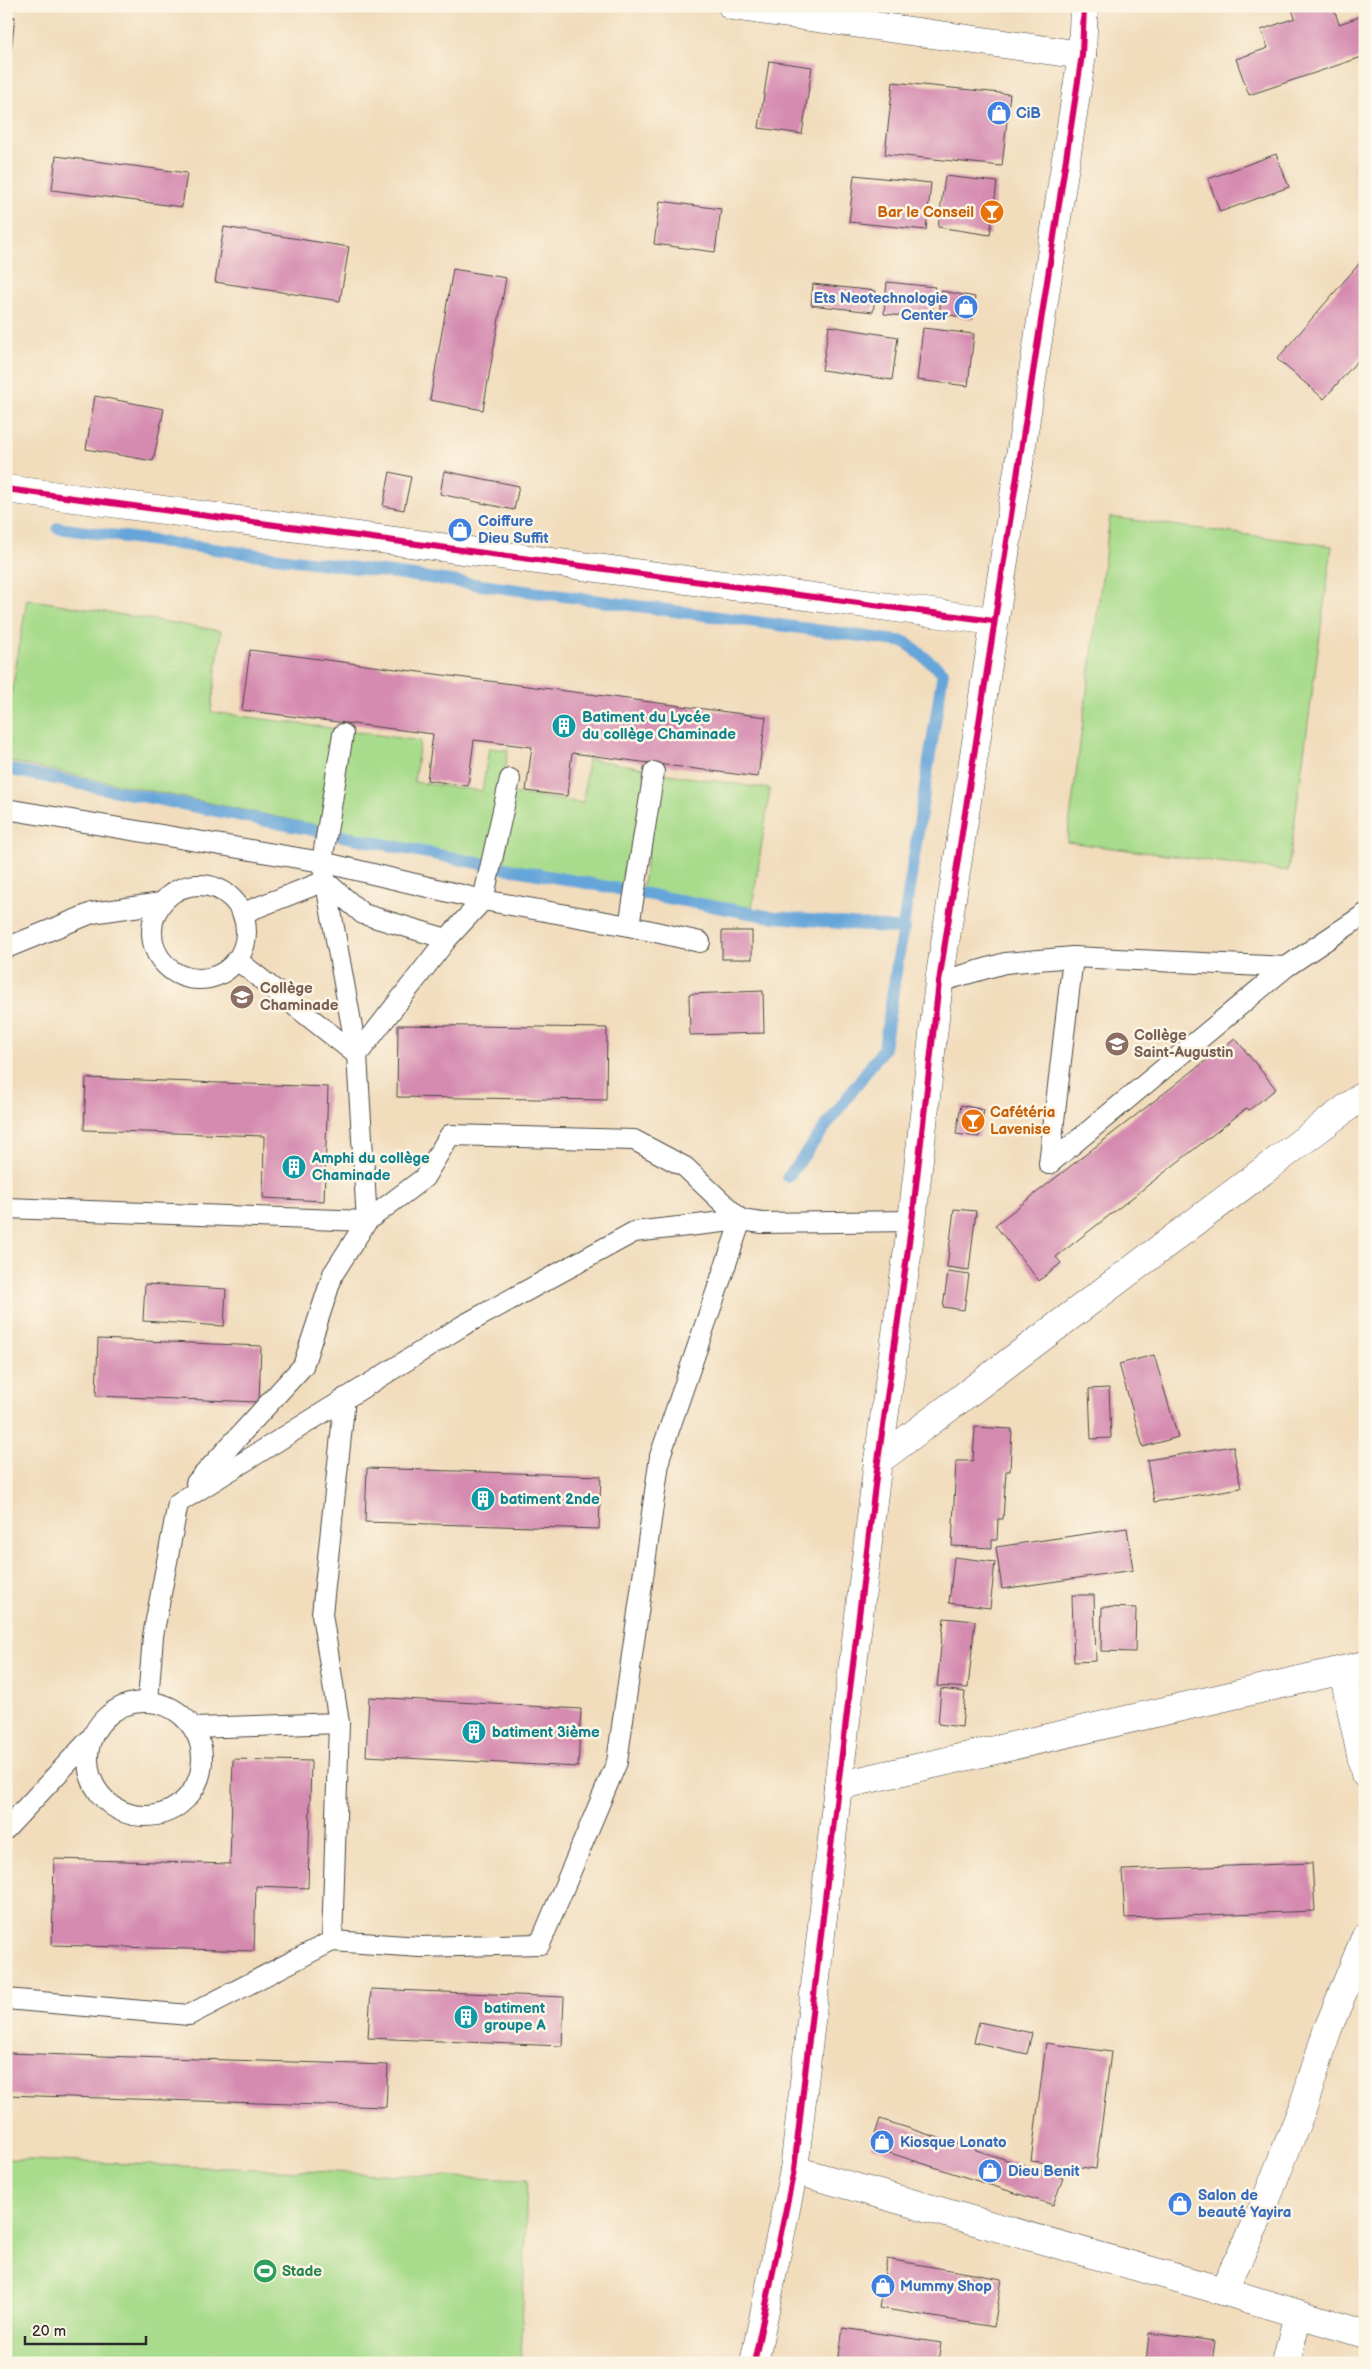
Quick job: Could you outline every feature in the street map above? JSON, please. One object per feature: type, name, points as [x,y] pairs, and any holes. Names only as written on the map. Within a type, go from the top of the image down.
[{"type":"street","points":[[732,6],[1082,55]]},
{"type":"street","points":[[754,2363],[794,2170],[838,1786],[878,1461],[912,1221],[939,982],[1082,55],[1084,6]]},
{"type":"street","points":[[6,489],[994,621]]},
{"type":"street","points":[[878,1461],[1365,1094]]},
{"type":"street","points":[[838,1786],[1354,1668],[1365,1774]]},
{"type":"street","points":[[1223,2291],[1262,2210],[1304,2104],[1327,2030],[1365,1938]]},
{"type":"street","points":[[794,2170],[1223,2291],[1365,2334]]},
{"type":"street","points":[[1286,2363],[1298,2314]]},
{"type":"lane","points":[[343,734],[323,871],[356,1055],[367,1221]]},
{"type":"lane","points":[[629,926],[654,772]]},
{"type":"lane","points":[[356,1055],[447,939],[483,900],[510,779]]},
{"type":"lane","points":[[6,809],[323,871],[629,926],[700,942]]},
{"type":"lane","points":[[243,912],[323,871]]},
{"type":"lane","points":[[323,871],[363,914],[447,939]]},
{"type":"lane","points":[[205,884],[221,889],[234,899],[243,912],[247,929],[245,945],[238,960],[226,971],[210,978],[194,979],[178,974],[165,964],[156,950],[151,934],[154,918],[161,903],[173,892],[188,885],[205,884]]},
{"type":"lane","points":[[6,948],[92,913],[161,903]]},
{"type":"lane","points":[[1073,957],[1050,1164],[1286,967],[1365,914]]},
{"type":"lane","points":[[939,982],[1005,963],[1073,957],[1286,967]]},
{"type":"lane","points":[[238,960],[356,1055]]},
{"type":"lane","points":[[148,1701],[153,1636],[178,1503],[303,1366],[334,1274],[367,1221],[424,1178],[450,1135],[634,1140],[685,1166],[741,1220]]},
{"type":"lane","points":[[6,1208],[367,1221]]},
{"type":"lane","points":[[178,1503],[462,1326],[634,1232],[741,1220],[762,1222],[912,1221]]},
{"type":"lane","points":[[6,1999],[189,2015],[332,1942],[420,1947],[540,1944],[617,1762],[660,1456],[741,1220]]},
{"type":"lane","points":[[332,1942],[339,1723],[322,1614],[344,1398]]},
{"type":"lane","points":[[6,1829],[91,1738],[100,1722],[114,1710],[131,1703],[148,1701],[174,1710],[182,1715],[194,1728],[200,1745],[203,1763],[198,1780],[189,1796],[175,1807],[159,1815],[141,1816],[123,1812],[107,1803],[96,1789],[88,1772],[87,1755],[91,1738]]},
{"type":"lane","points":[[194,1728],[339,1723]]},
{"type":"green space","points":[[1110,517],[1332,546],[1288,871],[1067,842]]},
{"type":"green space","points":[[27,599],[221,631],[211,712],[337,729],[321,826],[6,761],[6,728]]},
{"type":"green space","points":[[350,731],[420,741],[414,782],[482,791],[489,748],[508,750],[492,863],[333,829]]},
{"type":"green space","points":[[588,759],[650,769],[632,887],[504,864],[512,793],[583,803]]},
{"type":"green space","points":[[660,773],[770,789],[752,908],[642,890]]},
{"type":"green space","name":"Stade","points":[[6,2159],[527,2180],[521,2363],[6,2363]]},
{"type":"building","points":[[1291,6],[1333,6],[1339,24],[1365,15],[1365,56],[1249,95],[1236,59],[1268,48],[1261,30],[1295,18]]},
{"type":"building","points":[[6,16],[15,17],[9,68],[6,68]]},
{"type":"building","points":[[769,61],[812,67],[802,134],[759,128]]},
{"type":"building","points":[[893,82],[1010,94],[1002,166],[885,154]]},
{"type":"building","points":[[1276,154],[1289,187],[1220,212],[1208,179]]},
{"type":"building","points":[[56,156],[187,173],[182,207],[52,190]]},
{"type":"building","points":[[854,175],[931,183],[926,230],[849,222]]},
{"type":"building","points":[[945,176],[997,182],[990,235],[938,227]]},
{"type":"building","points":[[660,201],[721,209],[715,252],[654,244]]},
{"type":"building","points":[[224,227],[349,247],[340,301],[215,282]]},
{"type":"building","points":[[1365,257],[1365,352],[1324,399],[1277,359]]},
{"type":"building","points":[[453,269],[506,278],[483,410],[430,400]]},
{"type":"building","points":[[887,282],[935,287],[932,319],[884,314]]},
{"type":"building","points":[[813,284],[876,291],[873,312],[811,305]]},
{"type":"building","points":[[942,291],[975,297],[972,319],[939,313]]},
{"type":"building","points":[[829,326],[898,337],[892,380],[822,370]]},
{"type":"building","points":[[923,328],[974,334],[968,386],[917,380]]},
{"type":"building","points":[[95,396],[164,409],[153,461],[86,449]]},
{"type":"building","points":[[444,471],[519,486],[514,510],[440,494]]},
{"type":"building","points":[[390,472],[411,477],[404,510],[383,506]]},
{"type":"building","name":"Batiment du Lycée du collège Chaminade","points":[[250,650],[766,717],[758,777],[572,753],[567,796],[526,791],[532,747],[474,740],[468,786],[427,780],[433,734],[242,710]]},
{"type":"building","points":[[722,931],[752,931],[752,959],[722,959]]},
{"type":"building","points":[[763,991],[764,1033],[690,1035],[689,994]]},
{"type":"building","points":[[398,1025],[607,1028],[606,1100],[397,1097]]},
{"type":"building","points":[[1235,1038],[1276,1089],[1249,1110],[1247,1108],[1056,1257],[1061,1263],[1039,1281],[995,1225]]},
{"type":"building","name":"Amphi du collège Chaminade","points":[[86,1078],[328,1087],[324,1201],[263,1198],[264,1136],[84,1130]]},
{"type":"building","points":[[961,1105],[984,1110],[979,1137],[956,1134]]},
{"type":"building","points":[[954,1209],[976,1211],[969,1270],[947,1267]]},
{"type":"building","points":[[948,1272],[969,1275],[964,1310],[943,1307]]},
{"type":"building","points":[[145,1284],[226,1289],[224,1326],[143,1321]]},
{"type":"building","points":[[98,1339],[261,1346],[259,1402],[96,1396]]},
{"type":"building","points":[[1154,1355],[1178,1437],[1143,1447],[1119,1364]]},
{"type":"building","points":[[1109,1388],[1111,1438],[1091,1439],[1089,1389]]},
{"type":"building","points":[[975,1427],[1012,1429],[1010,1471],[1006,1471],[1003,1519],[998,1519],[997,1540],[992,1540],[992,1548],[952,1546],[956,1461],[973,1461]]},
{"type":"building","points":[[1233,1446],[1241,1488],[1154,1502],[1147,1460]]},
{"type":"building","name":"batiment 2nde","points":[[367,1468],[601,1476],[599,1529],[365,1522]]},
{"type":"building","points":[[1127,1528],[1133,1570],[1002,1589],[996,1547]]},
{"type":"building","points":[[954,1557],[995,1562],[990,1608],[949,1603]]},
{"type":"building","points":[[1072,1595],[1094,1595],[1096,1661],[1074,1662]]},
{"type":"building","points":[[1102,1607],[1136,1608],[1135,1652],[1101,1651]]},
{"type":"building","points":[[944,1618],[975,1621],[968,1688],[937,1686]]},
{"type":"building","points":[[941,1689],[965,1692],[962,1727],[938,1724]]},
{"type":"building","name":"batiment 3ième","points":[[369,1697],[581,1709],[578,1767],[366,1756]]},
{"type":"building","points":[[233,1759],[311,1761],[308,1888],[256,1886],[254,1951],[52,1945],[54,1859],[230,1864]]},
{"type":"building","points":[[1312,1863],[1315,1911],[1125,1918],[1122,1870]]},
{"type":"building","name":"batiment groupe A","points":[[371,1989],[564,1997],[562,2046],[368,2038]]},
{"type":"building","points":[[979,2022],[1032,2033],[1027,2054],[974,2042]]},
{"type":"building","points":[[1046,2043],[1111,2052],[1096,2169],[1031,2161]]},
{"type":"building","points":[[6,2053],[388,2065],[386,2107],[6,2095]]},
{"type":"building","points":[[880,2119],[1063,2178],[1053,2205],[871,2147]]},
{"type":"building","points":[[887,2259],[1002,2279],[994,2327],[879,2308]]},
{"type":"building","points":[[843,2328],[941,2343],[938,2363],[838,2363]]},
{"type":"building","points":[[1149,2333],[1215,2341],[1212,2363],[1146,2363]]},
{"type":"waterway","points":[[58,528],[905,642],[943,672],[884,1048],[788,1177]]},
{"type":"waterway","points":[[6,769],[488,865],[766,916],[904,929]]},
{"type":"cycle path","points":[[754,2363],[794,2170],[838,1786],[878,1461],[912,1221],[939,982],[1082,55],[1084,6]]},
{"type":"cycle path","points":[[6,489],[993,621]]},
{"type":"place","name":"CiB","points":[[999,113]]},
{"type":"place","name":"Bar le Conseil","points":[[992,212]]},
{"type":"place","name":"Ets Neotechnologie Center","points":[[966,307]]},
{"type":"place","name":"Coiffure Dieu Suffit","points":[[460,530]]},
{"type":"place","name":"Batiment du Lycée du collège Chaminade","points":[[564,726]]},
{"type":"place","name":"Collège Chaminade","points":[[242,997]]},
{"type":"place","name":"Collège Saint-Augustin","points":[[1117,1044]]},
{"type":"place","name":"Cafétéria Lavenise","points":[[973,1121]]},
{"type":"place","name":"Amphi du collège Chaminade","points":[[294,1167]]},
{"type":"place","name":"batiment 2nde","points":[[483,1499]]},
{"type":"place","name":"batiment 3ième","points":[[474,1732]]},
{"type":"place","name":"batiment groupe A","points":[[466,2017]]},
{"type":"place","name":"Kiosque Lonato","points":[[882,2142]]},
{"type":"place","name":"Dieu Benit","points":[[990,2171]]},
{"type":"place","name":"Salon de beauté Yayira","points":[[1180,2204]]},
{"type":"place","name":"Stade","points":[[265,2271]]},
{"type":"place","name":"Mummy Shop","points":[[883,2286]]}]
